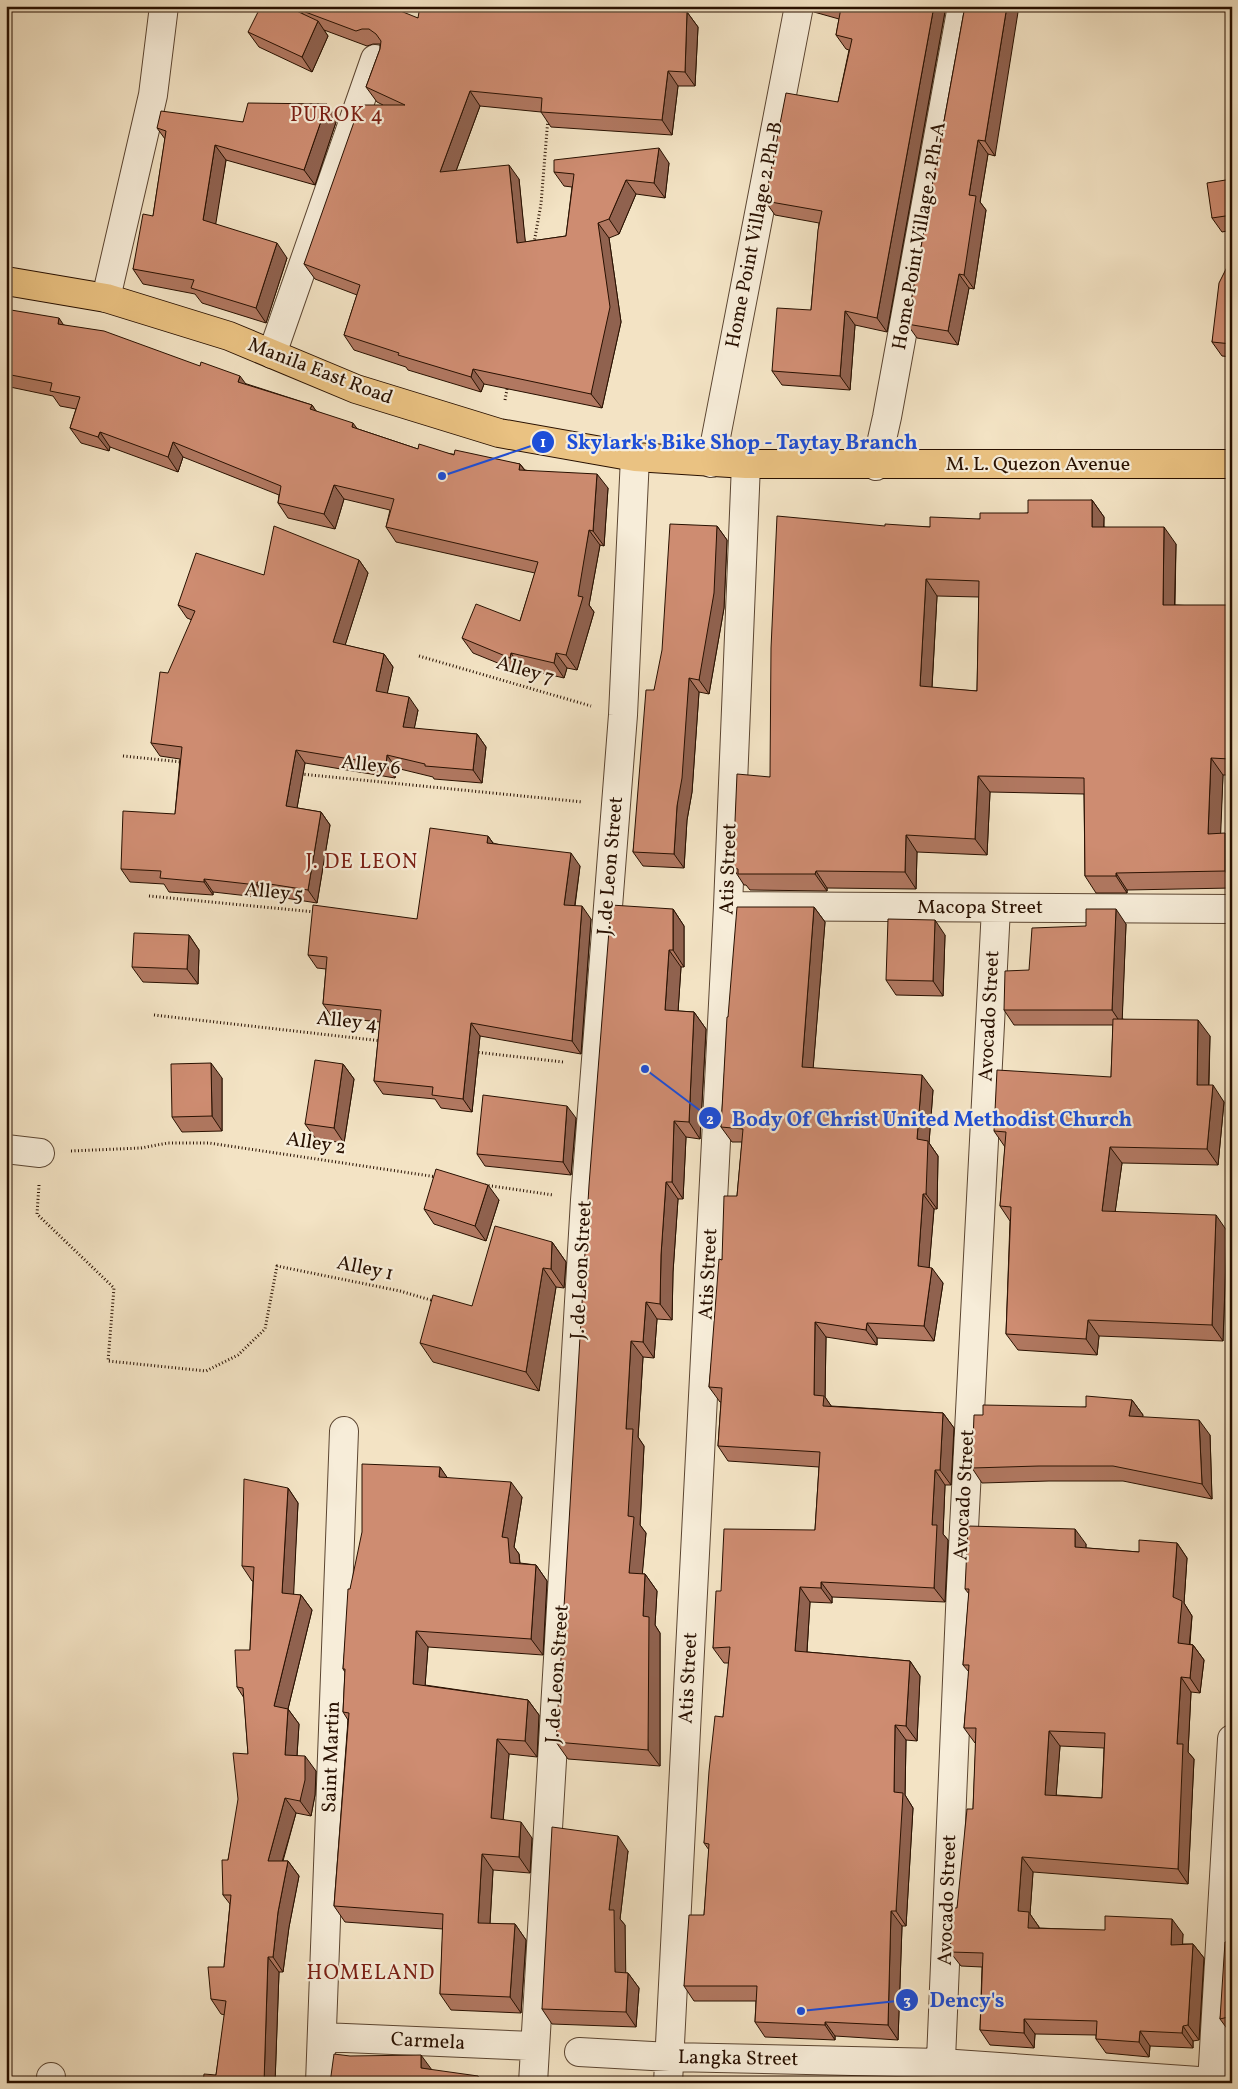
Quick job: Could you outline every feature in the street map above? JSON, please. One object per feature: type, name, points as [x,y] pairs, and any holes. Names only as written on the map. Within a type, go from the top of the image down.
[{"type":"main road","name":"Manila East Road","points":[[6,281],[106,298],[229,336],[356,389],[499,433],[635,457]]},
{"type":"main road","name":"M. L. Quezon Avenue","points":[[635,457],[711,463],[876,466],[1232,464]]},
{"type":"street","points":[[106,298],[153,95],[164,6]]},
{"type":"street","name":"Home Point Village 2 Ph-B","points":[[711,463],[799,6]]},
{"type":"street","name":"Home Point Village 2 Ph-A","points":[[876,466],[887,417],[962,6]]},
{"type":"street","points":[[272,354],[375,59]]},
{"type":"street","name":"J. de Leon Street","points":[[533,2083],[575,1400],[585,1200],[623,716],[635,457]]},
{"type":"street","name":"Atis Street","points":[[669,2070],[728,906],[746,464]]},
{"type":"street","name":"Macopa Street","points":[[728,906],[1232,909]]},
{"type":"street","name":"Avocado Street","points":[[941,2073],[961,1586],[996,908]]},
{"type":"street","points":[[6,1149],[40,1153]]},
{"type":"street","name":"Saint Martin","points":[[320,2083],[344,1430]]},
{"type":"street","points":[[1218,2082],[1232,1739]]},
{"type":"street","name":"Carmela","points":[[322,2037],[534,2046]]},
{"type":"street","name":"Langka Street","points":[[579,2052],[669,2070],[941,2073],[1218,2082]]},
{"type":"path","points":[[532,252],[541,204],[548,115]]},
{"type":"path","points":[[499,433],[510,376]]},
{"type":"path","name":"Alley 7","points":[[419,656],[623,716]]},
{"type":"path","points":[[123,756],[182,762]]},
{"type":"path","name":"Alley 6","points":[[300,774],[616,806]]},
{"type":"path","name":"Alley 5","points":[[149,896],[318,912]]},
{"type":"path","name":"Alley 4","points":[[154,1015],[390,1042]]},
{"type":"path","points":[[468,1051],[596,1065]]},
{"type":"path","name":"Alley 2","points":[[40,1153],[141,1148],[168,1143],[209,1143],[441,1178]]},
{"type":"path","name":"Alley 1","points":[[40,1153],[37,1214],[114,1288],[108,1361],[206,1372],[238,1355],[265,1330],[277,1266],[400,1291],[438,1302]]},
{"type":"path","points":[[479,1184],[585,1200]]},
{"type":"building","points":[[261,6],[286,6],[318,21],[302,57],[248,32]]},
{"type":"building","points":[[302,6],[388,6],[418,18],[420,6],[457,6],[473,9],[473,6],[607,6],[607,8],[687,12],[685,72],[668,71],[662,120],[541,112],[542,98],[470,91],[440,172],[509,165],[517,243],[566,236],[574,174],[554,172],[554,160],[659,148],[654,183],[626,180],[609,219],[598,223],[610,307],[591,394],[473,369],[471,377],[398,355],[399,353],[344,335],[360,285],[304,264],[360,105],[405,105],[366,87],[380,49],[381,41],[376,34],[369,29],[356,31],[300,10]]},
{"type":"building","points":[[835,6],[934,6],[877,318],[845,311],[840,376],[772,371],[777,308],[811,310],[818,230],[822,211],[765,201],[786,93],[838,102],[852,39],[836,35],[841,8]]},
{"type":"building","points":[[965,6],[1007,6],[985,141],[978,140],[969,195],[976,196],[964,275],[959,274],[948,331],[907,324]]},
{"type":"building","points":[[248,103],[327,104],[304,170],[215,145],[203,220],[277,243],[256,308],[191,288],[194,280],[133,269],[143,214],[153,216],[166,131],[157,128],[161,111],[243,122]]},
{"type":"building","points":[[1232,179],[1232,215],[1212,218],[1207,183]]},
{"type":"building","points":[[1232,257],[1232,344],[1212,342],[1219,283]]},
{"type":"building","points":[[11,310],[59,318],[58,324],[104,331],[200,366],[201,362],[240,376],[238,382],[312,405],[310,409],[353,423],[352,427],[418,449],[419,444],[454,455],[455,450],[520,464],[519,470],[597,474],[593,531],[589,530],[578,596],[583,597],[566,655],[556,653],[554,663],[511,653],[510,658],[462,638],[476,604],[520,621],[538,562],[386,527],[394,499],[334,485],[324,514],[278,503],[281,486],[173,442],[168,457],[100,432],[98,437],[70,428],[80,397],[50,391],[52,383],[6,374],[6,337]]},
{"type":"building","points":[[1028,500],[1092,500],[1092,527],[1164,527],[1163,605],[1230,605],[1228,708],[1232,708],[1230,759],[1211,758],[1208,834],[1225,833],[1225,871],[1116,873],[1116,876],[1085,876],[1084,778],[978,776],[975,839],[906,835],[905,872],[816,871],[815,874],[738,874],[738,869],[733,868],[737,774],[770,777],[771,648],[777,516],[885,526],[885,524],[930,527],[930,517],[980,519],[980,513],[1028,513]],"holes":[[[926,579],[979,581],[977,691],[920,686]]]},
{"type":"building","points":[[670,524],[717,526],[714,593],[699,680],[689,678],[682,778],[677,806],[674,854],[633,852],[646,690],[654,690],[662,650]]},
{"type":"building","points":[[274,526],[359,560],[333,642],[384,654],[376,691],[409,697],[403,727],[477,734],[473,770],[425,766],[425,764],[387,755],[386,765],[296,750],[286,806],[321,812],[308,890],[257,882],[257,885],[204,879],[204,882],[160,878],[161,871],[121,869],[123,811],[175,814],[182,747],[151,743],[160,672],[168,673],[195,611],[178,605],[196,553],[264,575]]},
{"type":"building","points":[[430,828],[488,836],[487,843],[571,853],[564,905],[582,906],[572,1041],[471,1023],[463,1099],[432,1095],[433,1087],[374,1081],[381,1010],[323,1004],[327,957],[308,955],[313,905],[417,919]]},
{"type":"building","points":[[611,905],[673,909],[673,950],[669,950],[665,1010],[694,1012],[689,1122],[674,1121],[672,1182],[666,1182],[660,1304],[646,1302],[643,1342],[631,1341],[626,1429],[633,1429],[628,1516],[634,1517],[629,1573],[645,1574],[643,1616],[649,1617],[648,1750],[556,1742],[589,1185]]},
{"type":"building","points":[[737,907],[814,907],[802,1067],[922,1075],[917,1139],[928,1141],[926,1194],[923,1194],[918,1266],[932,1268],[924,1326],[867,1323],[866,1330],[815,1322],[814,1395],[824,1396],[823,1406],[943,1413],[940,1470],[935,1470],[932,1525],[937,1525],[934,1588],[821,1582],[821,1588],[800,1587],[795,1651],[910,1661],[906,1726],[895,1725],[894,1792],[903,1793],[896,1911],[891,1911],[888,2025],[825,2022],[825,2025],[755,2022],[757,1986],[684,1986],[689,1915],[704,1915],[709,1844],[704,1843],[709,1771],[715,1716],[723,1717],[730,1647],[713,1648],[716,1591],[721,1591],[724,1529],[815,1530],[820,1452],[718,1446],[722,1388],[709,1387],[719,1259],[722,1260],[724,1196],[737,1196],[743,1129],[721,1127],[727,1017]]},
{"type":"building","points":[[1086,909],[1116,909],[1112,1010],[1004,1010],[1005,971],[1029,970],[1032,928],[1086,926]]},
{"type":"building","points":[[888,919],[935,920],[933,981],[886,980]]},
{"type":"building","points":[[134,933],[189,935],[187,969],[132,967]]},
{"type":"building","points":[[1113,1019],[1198,1020],[1197,1085],[1213,1085],[1207,1149],[1110,1147],[1102,1211],[1216,1215],[1212,1325],[1088,1320],[1086,1339],[1006,1334],[1011,1207],[1000,1206],[1006,1132],[994,1131],[997,1070],[1111,1077]]},
{"type":"building","points":[[315,1060],[343,1064],[334,1128],[305,1124]]},
{"type":"building","points":[[211,1063],[212,1116],[172,1117],[171,1064]]},
{"type":"building","points":[[483,1095],[567,1106],[563,1162],[477,1154]]},
{"type":"building","points":[[436,1169],[488,1185],[475,1226],[424,1209]]},
{"type":"building","points":[[495,1226],[552,1242],[551,1269],[543,1268],[526,1372],[420,1343],[433,1295],[472,1306]]},
{"type":"building","points":[[1086,1396],[1132,1400],[1129,1416],[1199,1420],[1202,1484],[1113,1466],[972,1468],[974,1415],[983,1415],[983,1405],[1086,1407]]},
{"type":"building","points":[[362,1464],[440,1467],[439,1477],[511,1482],[502,1537],[508,1538],[510,1563],[536,1565],[531,1639],[416,1631],[413,1684],[528,1700],[525,1741],[497,1739],[491,1818],[521,1822],[519,1857],[482,1854],[478,1923],[515,1924],[510,1997],[440,1994],[443,1914],[334,1906],[349,1713],[343,1712],[345,1669],[343,1669],[348,1589],[350,1589],[362,1532]]},
{"type":"building","points":[[244,1479],[288,1488],[282,1593],[301,1595],[274,1706],[288,1709],[285,1755],[305,1756],[305,1780],[300,1801],[285,1798],[268,1861],[288,1861],[278,1912],[273,1957],[268,1957],[264,2083],[203,2083],[204,2074],[216,2075],[226,2001],[211,1999],[208,1967],[224,1967],[231,1895],[223,1895],[222,1860],[228,1860],[238,1799],[233,1753],[248,1754],[243,1688],[237,1687],[235,1650],[250,1650],[254,1567],[242,1566]]},
{"type":"building","points":[[968,1526],[1075,1529],[1075,1547],[1139,1552],[1139,1540],[1177,1543],[1173,1597],[1182,1601],[1178,1643],[1193,1645],[1190,1678],[1181,1677],[1177,1744],[1183,1744],[1178,1869],[1022,1857],[1018,1911],[1029,1912],[1028,1928],[1105,1930],[1105,1916],[1172,1919],[1171,1945],[1193,1944],[1188,2025],[1183,2026],[1182,2033],[1140,2031],[1139,2042],[1096,2039],[1097,2021],[1024,2019],[1024,2033],[980,2030],[983,1953],[950,1952],[953,1908],[957,1908],[967,1809],[973,1809],[976,1728],[964,1728],[969,1665],[963,1665],[969,1589],[965,1589]],"holes":[[[1049,1731],[1105,1733],[1102,1798],[1045,1795]]]},
{"type":"building","points":[[552,1827],[618,1836],[609,1910],[614,1910],[615,1972],[628,1973],[626,2012],[542,2009]]},
{"type":"building","points":[[1232,1941],[1232,2016],[1220,2019],[1225,1942]]},
{"type":"building","points":[[334,2054],[350,2056],[421,2055],[421,2068],[478,2076],[477,2083],[330,2083]]},
{"type":"building","points":[[824,2081],[891,2083],[824,2083]]},
{"type":"place","name":"Skylark's Bike Shop - Taytay Branch","points":[[442,476]]},
{"type":"place","name":"Body Of Christ United Methodist Church","points":[[645,1069]]},
{"type":"place","name":"Dency's","points":[[801,2011]]},
{"type":"district","name":"PUROK 4","points":[[337,115]]},
{"type":"district","name":"J. DE LEON","points":[[362,862]]},
{"type":"district","name":"HOMELAND","points":[[371,1973]]}]
